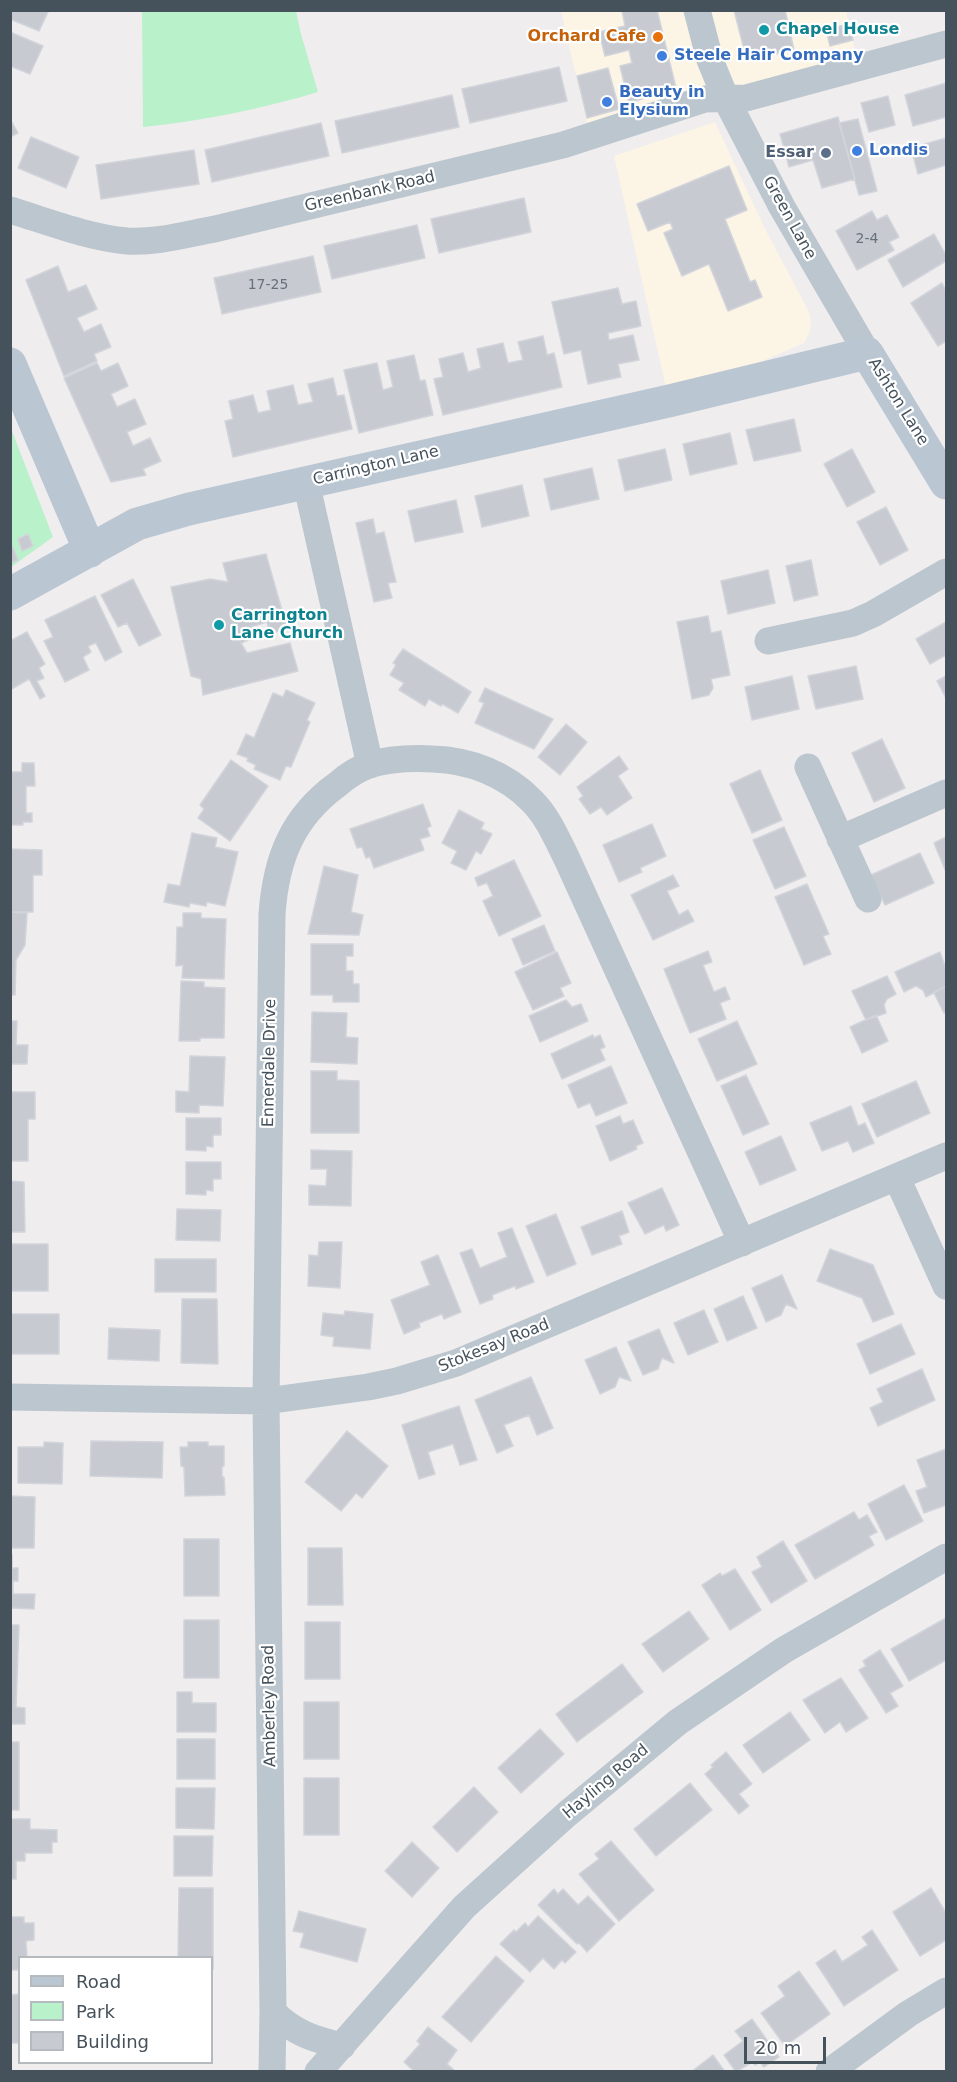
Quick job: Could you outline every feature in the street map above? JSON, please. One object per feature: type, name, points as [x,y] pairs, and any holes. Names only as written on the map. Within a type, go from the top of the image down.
[{"type":"main road","name":"Carrington Lane","points":[[10,594],[137,524],[189,509],[680,398],[867,353]]},
{"type":"main road","name":"Ashton Lane","points":[[867,353],[946,483]]},
{"type":"main road","points":[[10,364],[90,551]]},
{"type":"street","name":"Green Lane","points":[[698,10],[710,60],[726,99],[782,207],[867,353]]},
{"type":"street","name":"Greenbank Road","points":[[10,210],[90,234],[129,241],[160,239],[215,229],[485,165],[586,139],[705,99],[746,98],[946,44]]},
{"type":"street","points":[[306,482],[370,765]]},
{"type":"street","points":[[768,641],[853,623],[946,572]]},
{"type":"street","name":"Ennerdale Drive","points":[[266,1401],[274,888],[279,866],[290,838],[301,819],[330,789],[351,774],[370,765],[423,758],[451,759],[481,767],[509,782],[532,801],[551,826],[567,859],[742,1243]]},
{"type":"street","points":[[807,767],[868,899]]},
{"type":"street","points":[[840,839],[946,793]]},
{"type":"street","name":"Stokesay Road","points":[[10,1397],[266,1401],[368,1387],[435,1370],[946,1156]]},
{"type":"street","points":[[897,1178],[946,1286]]},
{"type":"street","name":"Amberley Road","points":[[266,1401],[272,2072]]},
{"type":"street","name":"Hayling Road","points":[[318,2072],[464,1907],[567,1814],[678,1722],[784,1650],[946,1557]]},
{"type":"street","points":[[829,2072],[908,2014],[946,1991]]},
{"type":"street","points":[[273,2012],[286,2026],[320,2041],[342,2046]]},
{"type":"shaded area","points":[[561,11],[846,11],[857,58],[753,88],[699,87],[587,123]]},
{"type":"shaded area","points":[[715,122],[764,227],[809,312],[811,323],[804,343],[669,401],[614,156]]},
{"type":"green space","points":[[142,11],[296,11],[318,92],[231,114],[143,127]]},
{"type":"green space","points":[[10,426],[53,537],[11,567],[10,567]]},
{"type":"building","points":[[10,10],[49,10],[39,31],[10,19]]},
{"type":"building","points":[[622,10],[657,10],[676,88],[629,103],[620,66],[632,63],[629,50],[605,56],[599,32],[625,26]]},
{"type":"building","name":"Chapel House","points":[[734,10],[785,10],[794,50],[747,61]]},
{"type":"building","points":[[849,24],[853,40],[830,46],[826,29]]},
{"type":"building","points":[[10,32],[43,46],[30,74],[10,66]]},
{"type":"building","points":[[559,67],[567,101],[470,123],[462,89]]},
{"type":"building","points":[[608,68],[619,109],[587,118],[577,76]]},
{"type":"building","points":[[946,83],[946,117],[913,126],[905,95]]},
{"type":"building","points":[[452,95],[459,127],[342,153],[335,121]]},
{"type":"building","points":[[888,96],[895,125],[869,132],[861,103]]},
{"type":"building","points":[[838,117],[855,179],[822,188],[813,160],[789,167],[780,134]]},
{"type":"building","points":[[10,119],[18,133],[10,137]]},
{"type":"building","name":"Londis","points":[[858,119],[877,191],[859,195],[839,123]]},
{"type":"building","points":[[321,123],[329,156],[212,182],[205,150]]},
{"type":"building","points":[[31,137],[79,157],[66,188],[18,168]]},
{"type":"building","points":[[946,138],[946,165],[918,174],[911,148]]},
{"type":"building","points":[[194,150],[199,184],[101,199],[96,165]]},
{"type":"building","points":[[729,166],[747,210],[725,219],[750,282],[755,280],[762,297],[728,311],[709,264],[682,276],[664,233],[673,229],[670,222],[648,231],[637,204]]},
{"type":"building","points":[[524,198],[531,232],[439,253],[431,219]]},
{"type":"building","points":[[872,211],[877,220],[887,215],[899,237],[889,242],[894,250],[857,270],[836,231]]},
{"type":"building","points":[[417,225],[425,258],[332,279],[324,246]]},
{"type":"building","points":[[934,234],[946,255],[946,261],[903,287],[888,260]]},
{"type":"building","points":[[313,256],[321,292],[222,314],[214,278]]},
{"type":"building","points":[[58,266],[68,292],[86,285],[97,309],[77,318],[84,332],[101,324],[111,347],[94,354],[97,361],[64,376],[26,280]]},
{"type":"building","points":[[942,283],[946,291],[946,341],[938,346],[911,303]]},
{"type":"building","points":[[618,288],[622,304],[636,301],[641,326],[608,333],[609,340],[633,335],[639,360],[618,364],[621,377],[588,384],[581,350],[564,354],[552,302]]},
{"type":"building","points":[[543,336],[547,355],[554,353],[562,387],[443,415],[434,379],[443,377],[439,359],[463,353],[468,372],[481,368],[477,349],[503,343],[508,363],[523,360],[518,342]]},
{"type":"building","points":[[414,355],[420,381],[425,380],[433,415],[359,433],[344,370],[377,363],[383,390],[393,387],[387,361]]},
{"type":"building","points":[[97,363],[101,371],[118,363],[128,386],[111,394],[117,407],[135,399],[146,424],[127,432],[133,446],[150,438],[161,461],[143,469],[146,475],[111,482],[64,378]]},
{"type":"building","points":[[333,378],[337,396],[344,395],[352,429],[233,457],[225,421],[233,419],[229,401],[253,395],[258,413],[271,410],[267,391],[293,385],[298,405],[313,402],[308,384]]},
{"type":"building","points":[[794,419],[801,451],[754,461],[746,430]]},
{"type":"building","points":[[730,433],[737,464],[690,475],[683,444]]},
{"type":"building","points":[[665,449],[672,480],[625,491],[618,460]]},
{"type":"building","points":[[852,449],[875,492],[847,507],[824,464]]},
{"type":"building","points":[[592,468],[599,499],[551,510],[544,479]]},
{"type":"building","points":[[522,485],[529,516],[482,527],[475,496]]},
{"type":"building","points":[[456,500],[463,532],[415,542],[408,511]]},
{"type":"building","points":[[886,507],[908,550],[880,565],[857,522]]},
{"type":"building","points":[[373,519],[376,534],[384,532],[396,582],[388,583],[392,598],[374,602],[356,523]]},
{"type":"building","points":[[28,534],[33,546],[22,551],[18,539]]},
{"type":"building","points":[[10,541],[18,560],[10,563]]},
{"type":"building","name":"Carrington Lane Church","points":[[266,554],[287,628],[270,634],[267,622],[251,627],[256,637],[241,643],[247,653],[290,643],[298,671],[203,695],[201,679],[191,676],[171,587],[210,579],[228,582],[223,563]]},
{"type":"building","points":[[811,560],[818,595],[794,601],[786,566]]},
{"type":"building","points":[[768,570],[775,603],[728,614],[721,581]]},
{"type":"building","points":[[133,579],[161,635],[139,646],[127,623],[118,627],[101,595]]},
{"type":"building","points":[[95,596],[122,652],[105,661],[96,643],[88,646],[91,652],[83,657],[89,670],[65,682],[44,641],[53,637],[45,620]]},
{"type":"building","points":[[708,616],[711,633],[721,631],[730,675],[711,679],[713,688],[709,695],[692,699],[677,622]]},
{"type":"building","points":[[946,622],[946,655],[930,664],[916,639]]},
{"type":"building","points":[[27,632],[45,664],[39,668],[44,678],[37,681],[45,696],[40,699],[29,679],[10,690],[10,641]]},
{"type":"building","points":[[403,649],[471,692],[458,713],[429,699],[425,706],[399,690],[404,683],[390,675],[396,665],[393,663]]},
{"type":"building","points":[[856,666],[863,699],[816,709],[808,676]]},
{"type":"building","points":[[792,676],[799,709],[752,720],[745,687]]},
{"type":"building","points":[[946,676],[946,698],[937,681]]},
{"type":"building","points":[[485,688],[553,719],[534,749],[475,723],[484,703],[479,701]]},
{"type":"building","points":[[286,690],[315,703],[307,720],[310,722],[291,767],[286,766],[280,780],[254,769],[256,765],[247,761],[248,758],[237,754],[246,734],[254,738],[273,693],[283,697]]},
{"type":"building","points":[[566,724],[587,742],[560,775],[538,757]]},
{"type":"building","points":[[882,739],[905,788],[874,802],[852,753]]},
{"type":"building","points":[[619,756],[628,769],[618,776],[632,798],[607,815],[601,807],[590,814],[579,799],[583,796],[577,787]]},
{"type":"building","points":[[231,760],[268,786],[230,841],[198,818],[204,809],[200,805]]},
{"type":"building","points":[[22,763],[34,763],[35,786],[26,786],[26,813],[32,813],[32,822],[10,825],[10,772],[22,772]]},
{"type":"building","points":[[760,770],[782,820],[752,833],[730,784]]},
{"type":"building","points":[[423,804],[431,826],[427,828],[430,836],[420,839],[424,850],[374,868],[370,857],[366,858],[362,847],[357,848],[350,829]]},
{"type":"building","points":[[459,810],[484,823],[481,829],[492,834],[481,854],[476,851],[466,870],[451,863],[457,851],[442,843]]},
{"type":"building","points":[[652,824],[666,856],[640,868],[642,872],[619,882],[603,845]]},
{"type":"building","points":[[784,827],[806,876],[775,889],[753,840]]},
{"type":"building","points":[[192,833],[217,838],[215,847],[238,852],[225,906],[207,902],[206,906],[190,903],[189,907],[164,902],[168,884],[180,886]]},
{"type":"building","points":[[946,837],[946,872],[934,843]]},
{"type":"building","points":[[10,849],[42,850],[42,875],[33,875],[33,912],[10,912]]},
{"type":"building","points":[[920,853],[934,883],[885,905],[871,875]]},
{"type":"building","points":[[514,860],[541,916],[499,936],[483,901],[493,896],[487,883],[478,886],[475,878]]},
{"type":"building","points":[[324,866],[358,875],[351,912],[363,915],[359,935],[308,934]]},
{"type":"building","points":[[673,875],[679,886],[667,891],[679,915],[688,910],[694,921],[653,940],[631,895]]},
{"type":"building","points":[[807,884],[829,934],[823,936],[831,954],[804,965],[775,897]]},
{"type":"building","points":[[10,912],[27,913],[25,945],[16,960],[15,995],[10,995]]},
{"type":"building","points":[[183,913],[201,913],[201,918],[226,919],[224,979],[182,978],[183,965],[176,966],[177,927],[183,927]]},
{"type":"building","points":[[544,925],[555,951],[523,965],[512,939]]},
{"type":"building","points":[[311,944],[353,944],[353,956],[346,956],[346,971],[353,971],[353,984],[359,984],[359,1002],[333,1002],[333,995],[311,995]]},
{"type":"building","points":[[708,951],[712,962],[703,965],[714,992],[725,987],[730,999],[720,1003],[726,1019],[690,1033],[664,969]]},
{"type":"building","points":[[557,952],[571,983],[560,988],[564,996],[533,1010],[515,972]]},
{"type":"building","points":[[940,952],[946,969],[946,986],[926,997],[923,990],[916,986],[904,992],[895,972]]},
{"type":"building","points":[[887,976],[896,994],[887,999],[884,1005],[886,1013],[866,1020],[852,991]]},
{"type":"building","points":[[181,981],[204,982],[204,987],[225,988],[224,1038],[179,1041]]},
{"type":"building","points":[[946,986],[946,1012],[944,1013],[934,993]]},
{"type":"building","points":[[566,1000],[572,1007],[581,1004],[588,1021],[540,1042],[529,1016]]},
{"type":"building","points":[[312,1012],[347,1013],[346,1037],[358,1038],[357,1064],[311,1062]]},
{"type":"building","points":[[876,1015],[888,1041],[862,1053],[850,1027]]},
{"type":"building","points":[[10,1021],[17,1021],[16,1045],[28,1045],[27,1064],[10,1064]]},
{"type":"building","points":[[737,1021],[757,1064],[717,1081],[698,1039]]},
{"type":"building","points":[[593,1035],[594,1038],[600,1035],[605,1047],[600,1049],[605,1060],[562,1079],[551,1054]]},
{"type":"building","points":[[190,1056],[225,1057],[223,1106],[199,1105],[199,1113],[176,1112],[176,1091],[189,1092]]},
{"type":"building","points":[[611,1066],[627,1103],[596,1116],[590,1103],[578,1108],[568,1085]]},
{"type":"building","points":[[311,1071],[337,1071],[337,1080],[359,1081],[359,1133],[311,1133]]},
{"type":"building","points":[[746,1075],[769,1124],[743,1135],[721,1086]]},
{"type":"building","points":[[916,1081],[930,1113],[877,1137],[862,1104]]},
{"type":"building","points":[[10,1092],[35,1092],[35,1119],[28,1119],[28,1161],[10,1161]]},
{"type":"building","points":[[851,1106],[858,1126],[865,1123],[874,1143],[853,1152],[848,1141],[822,1151],[810,1123]]},
{"type":"building","points":[[620,1116],[623,1124],[633,1120],[643,1143],[636,1146],[637,1149],[610,1161],[596,1126]]},
{"type":"building","points":[[186,1118],[221,1118],[221,1135],[213,1135],[213,1147],[206,1146],[206,1151],[186,1150]]},
{"type":"building","points":[[781,1136],[796,1170],[760,1185],[745,1152]]},
{"type":"building","points":[[311,1150],[352,1151],[351,1206],[309,1205],[309,1185],[326,1186],[327,1169],[311,1169]]},
{"type":"building","points":[[186,1162],[221,1162],[221,1179],[213,1179],[213,1191],[206,1190],[206,1195],[186,1194]]},
{"type":"building","points":[[10,1181],[24,1182],[25,1232],[10,1232]]},
{"type":"building","points":[[662,1188],[679,1225],[666,1231],[664,1225],[645,1234],[628,1203]]},
{"type":"building","points":[[177,1209],[221,1210],[220,1241],[176,1240]]},
{"type":"building","points":[[622,1211],[629,1232],[619,1236],[622,1244],[592,1255],[581,1227]]},
{"type":"building","points":[[556,1214],[576,1264],[547,1276],[526,1226]]},
{"type":"building","points":[[512,1228],[534,1282],[492,1295],[493,1299],[480,1304],[460,1253],[472,1249],[480,1268],[507,1257],[498,1233]]},
{"type":"building","points":[[319,1242],[342,1242],[340,1288],[308,1286],[309,1255],[318,1256]]},
{"type":"building","points":[[10,1244],[48,1244],[48,1291],[10,1291]]},
{"type":"building","points":[[830,1249],[873,1265],[894,1314],[873,1322],[862,1298],[817,1281]]},
{"type":"building","points":[[438,1255],[461,1312],[444,1319],[442,1314],[419,1323],[420,1327],[404,1334],[391,1300],[430,1285],[421,1262]]},
{"type":"building","points":[[155,1259],[216,1259],[216,1292],[155,1292]]},
{"type":"building","points":[[782,1275],[797,1309],[786,1304],[781,1315],[766,1322],[752,1288]]},
{"type":"building","points":[[743,1296],[757,1328],[727,1341],[714,1309]]},
{"type":"building","points":[[182,1299],[217,1299],[218,1364],[181,1363]]},
{"type":"building","points":[[704,1310],[718,1342],[688,1355],[674,1323]]},
{"type":"building","points":[[345,1311],[373,1314],[370,1349],[333,1346],[334,1337],[321,1335],[323,1313],[344,1315]]},
{"type":"building","points":[[10,1314],[59,1314],[59,1354],[10,1354]]},
{"type":"building","points":[[901,1324],[915,1354],[870,1374],[857,1344]]},
{"type":"building","points":[[109,1328],[160,1330],[159,1361],[108,1359]]},
{"type":"building","points":[[659,1329],[674,1363],[662,1358],[658,1369],[643,1375],[628,1342]]},
{"type":"building","points":[[616,1347],[631,1381],[619,1377],[615,1387],[600,1394],[585,1360]]},
{"type":"building","points":[[922,1369],[935,1400],[878,1426],[870,1408],[883,1402],[877,1389]]},
{"type":"building","points":[[531,1377],[553,1428],[537,1435],[529,1415],[504,1425],[513,1446],[497,1453],[475,1400]]},
{"type":"building","points":[[459,1406],[477,1460],[460,1465],[453,1444],[428,1452],[435,1474],[419,1479],[402,1425]]},
{"type":"building","points":[[347,1431],[388,1466],[362,1498],[356,1493],[341,1511],[305,1482]]},
{"type":"building","points":[[91,1441],[163,1442],[162,1478],[90,1476]]},
{"type":"building","points":[[44,1442],[63,1443],[62,1484],[18,1483],[18,1447],[44,1447]]},
{"type":"building","points":[[188,1442],[208,1442],[208,1446],[224,1446],[222,1477],[224,1477],[225,1495],[185,1496],[184,1467],[181,1466],[180,1447],[188,1447]]},
{"type":"building","points":[[946,1449],[946,1505],[924,1513],[916,1491],[927,1487],[917,1460]]},
{"type":"building","points":[[904,1485],[923,1521],[886,1540],[868,1504]]},
{"type":"building","points":[[10,1496],[35,1497],[34,1548],[10,1548]]},
{"type":"building","points":[[854,1512],[859,1520],[867,1515],[877,1532],[869,1536],[874,1545],[815,1579],[795,1545]]},
{"type":"building","points":[[184,1539],[219,1539],[219,1596],[184,1596]]},
{"type":"building","points":[[783,1541],[807,1581],[771,1603],[752,1572],[762,1567],[757,1557]]},
{"type":"building","points":[[308,1548],[342,1548],[343,1605],[308,1605]]},
{"type":"building","points":[[10,1555],[12,1555],[12,1568],[18,1568],[18,1581],[13,1581],[13,1594],[35,1594],[34,1609],[10,1608]]},
{"type":"building","points":[[735,1569],[761,1610],[730,1630],[702,1585],[720,1573],[722,1576]]},
{"type":"building","points":[[689,1611],[709,1639],[663,1672],[642,1644]]},
{"type":"building","points":[[946,1618],[946,1660],[909,1681],[891,1649]]},
{"type":"building","points":[[184,1620],[219,1620],[219,1678],[184,1678]]},
{"type":"building","points":[[305,1622],[340,1622],[340,1679],[305,1679]]},
{"type":"building","points":[[10,1625],[19,1625],[16,1707],[25,1708],[25,1724],[10,1724]]},
{"type":"building","points":[[880,1650],[903,1686],[890,1693],[898,1706],[886,1713],[859,1670],[866,1666],[863,1661]]},
{"type":"building","points":[[622,1664],[643,1692],[577,1742],[556,1714]]},
{"type":"building","points":[[841,1678],[868,1718],[846,1732],[840,1722],[825,1733],[803,1700]]},
{"type":"building","points":[[177,1692],[192,1692],[192,1703],[216,1703],[216,1732],[177,1732]]},
{"type":"building","points":[[304,1702],[339,1702],[339,1759],[304,1759]]},
{"type":"building","points":[[790,1712],[810,1740],[763,1773],[743,1745]]},
{"type":"building","points":[[540,1729],[564,1754],[521,1793],[498,1768]]},
{"type":"building","points":[[177,1739],[215,1739],[215,1779],[177,1779]]},
{"type":"building","points":[[10,1742],[19,1742],[19,1810],[10,1810]]},
{"type":"building","points":[[726,1752],[752,1784],[739,1794],[749,1806],[739,1814],[705,1774],[713,1767],[711,1765]]},
{"type":"building","points":[[304,1778],[339,1778],[339,1835],[304,1835]]},
{"type":"building","points":[[690,1783],[712,1810],[656,1856],[634,1829]]},
{"type":"building","points":[[474,1787],[498,1812],[457,1852],[433,1827]]},
{"type":"building","points":[[176,1788],[215,1788],[214,1829],[176,1828]]},
{"type":"building","points":[[10,1819],[30,1819],[30,1829],[57,1830],[57,1842],[52,1842],[52,1853],[25,1853],[25,1861],[16,1861],[16,1879],[10,1879]]},
{"type":"building","points":[[174,1836],[213,1836],[212,1876],[174,1876]]},
{"type":"building","points":[[611,1841],[654,1890],[619,1921],[579,1874],[599,1859],[595,1854]]},
{"type":"building","points":[[412,1842],[439,1868],[412,1897],[385,1871]]},
{"type":"building","points":[[179,1888],[213,1888],[213,1956],[178,1956]]},
{"type":"building","points":[[931,1888],[946,1913],[946,1940],[920,1956],[893,1912]]},
{"type":"building","points":[[554,1889],[558,1894],[563,1889],[578,1905],[588,1896],[615,1924],[587,1952],[538,1905]]},
{"type":"building","points":[[299,1911],[366,1929],[357,1962],[300,1947],[304,1933],[293,1931]]},
{"type":"building","points":[[538,1916],[576,1952],[565,1963],[562,1960],[554,1969],[543,1958],[530,1972],[500,1944],[514,1930],[516,1932],[525,1923],[528,1927]]},
{"type":"building","points":[[10,1917],[24,1917],[24,1923],[34,1923],[34,1940],[26,1941],[27,1956],[18,1956],[18,1970],[10,1970]]},
{"type":"building","points":[[872,1930],[898,1970],[844,2006],[816,1963],[835,1950],[842,1962],[868,1945],[862,1937]]},
{"type":"building","points":[[496,1956],[524,1981],[471,2042],[442,2017]]},
{"type":"building","points":[[799,1971],[830,2014],[785,2046],[761,2013],[785,1996],[778,1986]]},
{"type":"building","points":[[18,1994],[18,2043],[10,2043],[10,1995]]},
{"type":"building","points":[[752,2019],[779,2057],[764,2067],[760,2062],[755,2065],[752,2062],[736,2072],[724,2055],[743,2041],[735,2031]]},
{"type":"building","points":[[428,2027],[457,2050],[447,2064],[454,2070],[453,2072],[415,2072],[404,2062],[420,2044],[417,2041]]},
{"type":"building","points":[[713,2055],[725,2072],[691,2072]]},
{"type":"place","name":"Chapel House","points":[[764,30]]},
{"type":"place","name":"Orchard Cafe","points":[[658,37]]},
{"type":"place","name":"Steele Hair Company","points":[[662,56]]},
{"type":"place","name":"Beauty in Elysium","points":[[607,102]]},
{"type":"place","name":"Londis","points":[[857,151]]},
{"type":"place","name":"Essar","points":[[826,153]]},
{"type":"place","name":"Carrington Lane Church","points":[[219,625]]}]
